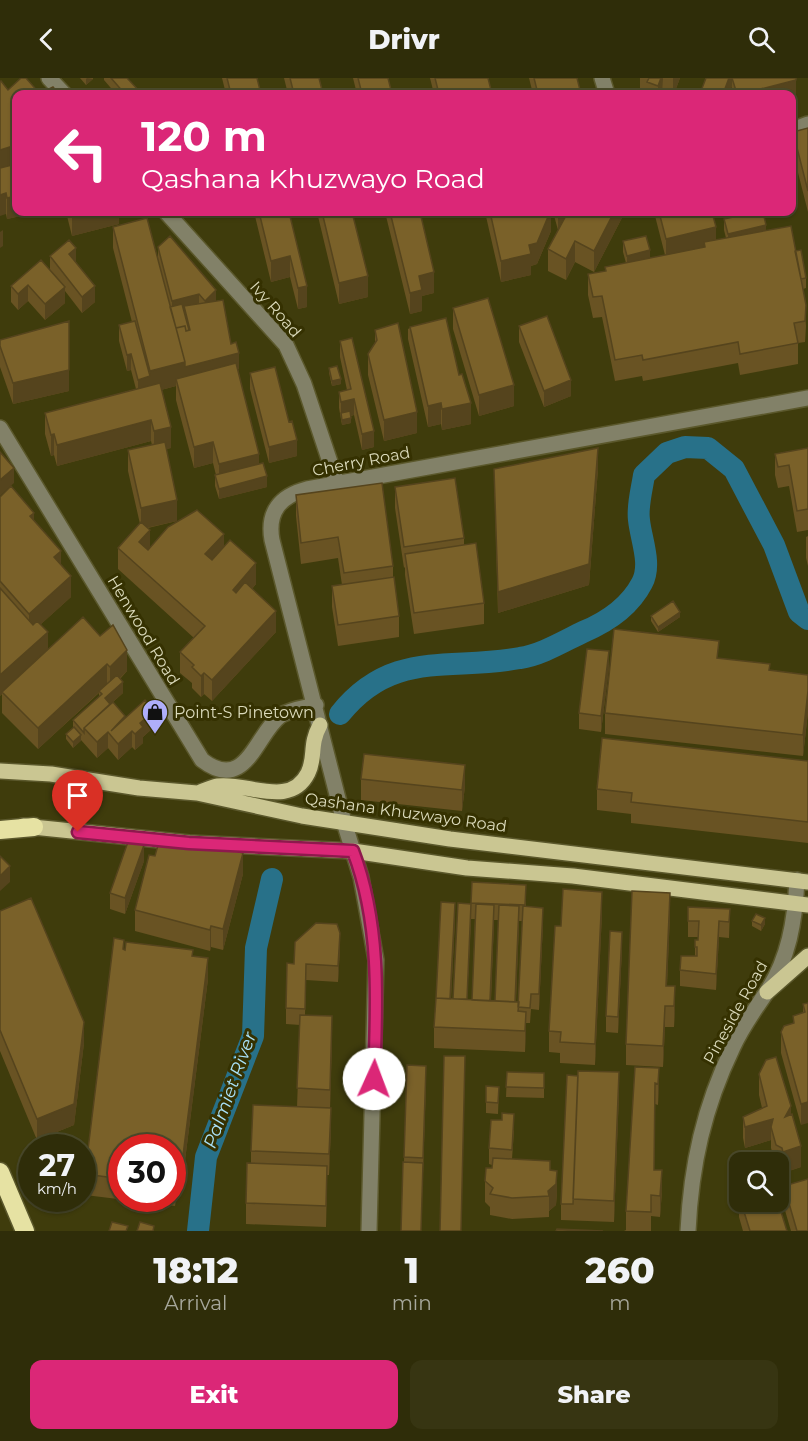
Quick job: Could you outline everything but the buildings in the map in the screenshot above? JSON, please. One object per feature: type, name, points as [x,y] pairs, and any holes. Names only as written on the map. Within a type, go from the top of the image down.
[{"type":"highway","points":[[0,830],[34,827]]},
{"type":"highway","points":[[0,1172],[25,1231]]},
{"type":"main road","points":[[198,793],[219,786],[278,793],[297,788],[309,772],[312,739],[320,725]]},
{"type":"main road","name":"Qashana Khuzwayo Road","points":[[0,771],[51,774],[139,788],[198,793],[302,816],[450,839],[803,881]]},
{"type":"main road","points":[[0,824],[189,843],[353,851],[467,868],[573,876],[802,904]]},
{"type":"main road","points":[[767,992],[808,956]]},
{"type":"street","points":[[49,78],[60,90]]},
{"type":"street","name":"Ivy Road","points":[[170,216],[286,345],[304,384],[337,483]]},
{"type":"street","name":"Cherry Road","points":[[353,851],[272,540],[270,519],[279,503],[291,494],[337,483],[808,398]]},
{"type":"street","name":"Henwood Road","points":[[0,428],[202,760],[217,768],[241,765],[249,759],[281,715],[316,705]]},
{"type":"street","points":[[353,851],[361,877],[376,960],[369,1231]]},
{"type":"street","name":"Pineside Road","points":[[688,1231],[697,1143],[706,1112],[733,1046],[753,1010],[767,992],[786,955],[802,904],[803,881]]},
{"type":"waterway","name":"Palmiet River","points":[[340,714],[360,693],[380,680],[401,671],[423,666],[494,661],[536,654],[592,628],[617,612],[631,599],[645,576],[646,560],[639,515],[644,475],[667,453],[685,447],[708,448],[734,469],[774,545],[799,612],[808,619]]},
{"type":"waterway","name":"Palmiet River","points":[[198,1231],[206,1157],[253,1036],[256,948],[272,879]]},
{"type":"place","name":"Point-S Pinetown","points":[[155,735]]},
{"type":"route","points":[[78,832],[189,843],[353,851],[361,877],[376,960],[374,1079]]}]
